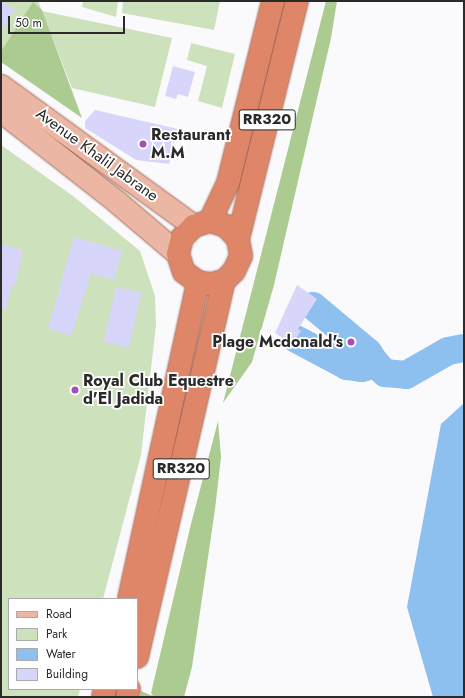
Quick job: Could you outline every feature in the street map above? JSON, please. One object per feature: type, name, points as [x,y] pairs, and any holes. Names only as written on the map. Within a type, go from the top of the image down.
[{"type":"highway","name":"RR320","points":[[178,254],[182,238],[202,223],[228,183],[273,1]]},
{"type":"highway","name":"RR320","points":[[138,649],[143,608],[224,280],[234,271],[240,256],[238,239],[297,1]]},
{"type":"highway","points":[[202,223],[226,226],[238,239]]},
{"type":"highway","points":[[178,254],[184,272],[198,282],[212,284],[224,280]]},
{"type":"highway","name":"RR320","points":[[129,598],[198,282]]},
{"type":"main road","name":"Avenue Khalil Jabrane","points":[[1,86],[202,223]]},
{"type":"main road","name":"Avenue Khalil Jabrane","points":[[1,111],[117,202],[178,254]]},
{"type":"green space","points":[[1,1],[38,1],[42,11],[33,3],[1,51]]},
{"type":"green space","points":[[83,1],[118,1],[116,17],[82,7]]},
{"type":"green space","points":[[123,1],[220,1],[214,30],[122,13]]},
{"type":"green space","points":[[326,1],[337,1],[331,38],[274,285],[252,362],[223,403]]},
{"type":"green space","points":[[33,2],[42,10],[82,118],[1,62],[1,51]]},
{"type":"green space","points":[[42,11],[172,38],[155,107],[72,88]]},
{"type":"green space","points":[[191,43],[235,54],[222,108],[198,101],[207,66],[187,60]]},
{"type":"green space","name":"Royal Club Equestre d'El Jadida","points":[[1,145],[73,196],[140,251],[155,296],[156,325],[141,455],[103,598],[8,598],[8,690],[80,690],[78,697],[1,697]]},
{"type":"green space","points":[[218,421],[221,457],[215,509],[192,667],[184,697],[140,697],[141,691],[153,696],[151,693],[191,524]]},
{"type":"water","points":[[464,403],[464,697],[433,697],[407,607],[441,424]]},
{"type":"building","points":[[1,1],[15,10],[1,31]]},
{"type":"building","points":[[173,66],[195,72],[188,97],[178,94],[176,99],[165,96]]},
{"type":"building","name":"Restaurant M.M","points":[[95,110],[178,129],[169,164],[136,160],[85,128],[85,121]]},
{"type":"building","points":[[74,237],[122,251],[114,279],[91,274],[71,336],[48,328]]},
{"type":"building","points":[[1,244],[23,250],[15,286],[12,285],[6,309],[1,309]]},
{"type":"building","points":[[297,285],[317,299],[298,329],[301,331],[292,344],[275,333]]},
{"type":"building","points":[[116,287],[141,293],[129,347],[103,342]]},
{"type":"waterway","points":[[313,306],[368,352],[376,364],[385,373],[406,375],[448,351],[464,348]]},
{"type":"waterway","points":[[296,339],[347,366],[362,368],[376,364]]},
{"type":"place","name":"Restaurant M.M","points":[[143,144]]},
{"type":"place","name":"Plage Mcdonald's","points":[[351,342]]},
{"type":"place","name":"Royal Club Equestre d'El Jadida","points":[[75,390]]}]
